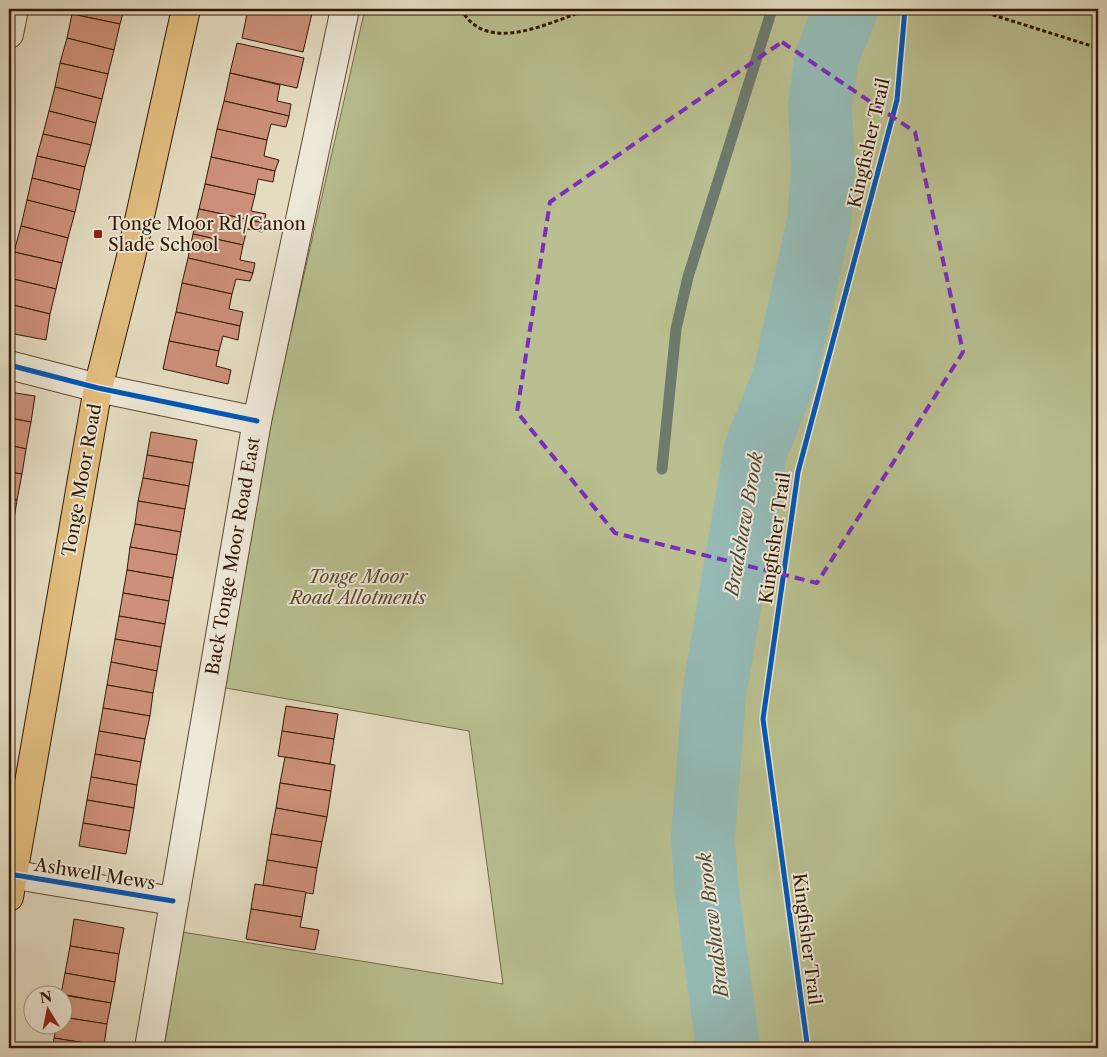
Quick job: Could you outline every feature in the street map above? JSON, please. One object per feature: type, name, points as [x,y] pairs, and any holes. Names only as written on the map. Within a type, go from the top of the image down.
[{"type":"main road","name":"Tonge Moor Road","points":[[10,882],[98,388],[130,260],[186,9]]},
{"type":"street","points":[[9,34],[14,9]]},
{"type":"street","name":"Back Tonge Moor Road East","points":[[148,1048],[257,421],[345,9]]},
{"type":"street","points":[[9,365],[98,388],[257,421]]},
{"type":"street","name":"Ashwell Mews","points":[[10,882],[173,901]]},
{"type":"path","points":[[461,9],[467,20],[483,32],[510,35],[590,9]]},
{"type":"path","points":[[974,9],[1098,48]]},
{"type":"highlighted area","points":[[782,42],[915,132],[963,352],[817,583],[615,533],[517,412],[550,202]]},
{"type":"green space","name":"Tonge Moor Road Allotments","points":[[365,9],[1098,9],[1098,1048],[164,1048],[182,932],[503,984],[469,731],[220,687],[269,427]]},
{"type":"building","points":[[73,9],[124,9],[120,24],[72,14]]},
{"type":"building","points":[[248,9],[313,9],[303,52],[242,38]]},
{"type":"building","points":[[72,14],[120,24],[114,50],[67,38]]},
{"type":"building","points":[[67,38],[114,50],[108,74],[60,63]]},
{"type":"building","points":[[237,43],[304,58],[297,88],[230,73]]},
{"type":"building","points":[[60,63],[108,74],[102,99],[55,87]]},
{"type":"building","points":[[230,73],[280,85],[277,101],[291,104],[289,116],[224,101]]},
{"type":"building","points":[[55,87],[102,99],[96,123],[49,111]]},
{"type":"building","points":[[224,101],[289,116],[286,127],[271,124],[267,140],[217,129]]},
{"type":"building","points":[[49,111],[96,123],[91,145],[43,134]]},
{"type":"building","points":[[217,129],[267,140],[264,156],[279,160],[275,171],[211,157]]},
{"type":"building","points":[[43,134],[91,145],[85,167],[37,156]]},
{"type":"building","points":[[37,156],[85,167],[80,190],[32,178]]},
{"type":"building","points":[[211,157],[275,171],[273,182],[258,179],[255,195],[205,184]]},
{"type":"building","points":[[32,178],[80,190],[75,212],[27,200]]},
{"type":"building","points":[[205,184],[255,195],[251,211],[266,214],[264,223],[199,209]]},
{"type":"building","points":[[27,200],[75,212],[68,238],[21,226]]},
{"type":"building","points":[[199,209],[264,223],[262,232],[247,229],[243,245],[193,234]]},
{"type":"building","points":[[21,226],[68,238],[62,263],[14,252]]},
{"type":"building","points":[[193,234],[243,245],[240,260],[255,263],[253,273],[188,258]]},
{"type":"building","points":[[14,252],[62,263],[56,289],[9,278]]},
{"type":"building","points":[[188,258],[253,273],[250,281],[236,279],[232,294],[182,283]]},
{"type":"building","points":[[9,278],[56,289],[50,314],[9,304]]},
{"type":"building","points":[[182,283],[232,294],[229,309],[243,312],[240,326],[176,312]]},
{"type":"building","points":[[9,304],[50,314],[46,340],[9,333]]},
{"type":"building","points":[[176,312],[240,326],[238,340],[223,336],[219,351],[169,341]]},
{"type":"building","points":[[169,341],[219,351],[216,366],[231,370],[228,384],[163,369]]},
{"type":"building","points":[[9,392],[35,396],[31,422],[9,418]]},
{"type":"building","points":[[9,418],[31,422],[26,449],[9,445]]},
{"type":"building","points":[[151,432],[197,440],[193,463],[147,455]]},
{"type":"building","points":[[9,445],[26,449],[22,474],[9,472]]},
{"type":"building","points":[[147,455],[193,463],[189,486],[143,478]]},
{"type":"building","points":[[9,472],[22,474],[17,500],[9,499]]},
{"type":"building","points":[[143,478],[189,486],[185,509],[138,501]]},
{"type":"building","points":[[9,499],[17,500],[13,526],[9,526]]},
{"type":"building","points":[[138,501],[185,509],[181,532],[135,524]]},
{"type":"building","points":[[135,524],[181,532],[177,555],[130,547]]},
{"type":"building","points":[[130,547],[177,555],[173,578],[127,570]]},
{"type":"building","points":[[127,570],[173,578],[169,601],[123,593]]},
{"type":"building","points":[[123,593],[169,601],[165,624],[119,616]]},
{"type":"building","points":[[119,616],[165,624],[161,647],[115,639]]},
{"type":"building","points":[[115,639],[161,647],[157,671],[111,662]]},
{"type":"building","points":[[111,662],[157,671],[153,693],[107,685]]},
{"type":"building","points":[[107,685],[153,693],[150,716],[103,708]]},
{"type":"building","points":[[286,706],[338,714],[334,739],[282,731]]},
{"type":"building","points":[[103,708],[150,716],[145,739],[99,731]]},
{"type":"building","points":[[99,731],[145,739],[141,762],[95,754]]},
{"type":"building","points":[[282,731],[334,739],[330,764],[278,756]]},
{"type":"building","points":[[95,754],[141,762],[137,785],[91,777]]},
{"type":"building","points":[[285,757],[335,765],[331,791],[280,783]]},
{"type":"building","points":[[91,777],[137,785],[134,808],[87,800]]},
{"type":"building","points":[[280,783],[331,791],[327,817],[276,808]]},
{"type":"building","points":[[87,800],[134,808],[130,831],[83,823]]},
{"type":"building","points":[[276,808],[327,817],[322,842],[271,834]]},
{"type":"building","points":[[83,823],[130,831],[126,854],[79,846]]},
{"type":"building","points":[[271,834],[322,842],[317,868],[267,860]]},
{"type":"building","points":[[267,860],[317,868],[313,894],[263,885]]},
{"type":"building","points":[[255,884],[306,892],[302,917],[251,909]]},
{"type":"building","points":[[251,909],[302,917],[300,927],[319,930],[315,950],[246,939]]},
{"type":"building","points":[[74,919],[124,928],[119,954],[70,946]]},
{"type":"building","points":[[70,946],[119,954],[115,982],[65,973]]},
{"type":"building","points":[[65,973],[115,982],[111,1003],[72,996],[72,984],[63,984]]},
{"type":"building","points":[[72,997],[111,1003],[107,1024],[72,1019]]},
{"type":"building","points":[[72,1019],[107,1024],[104,1046],[54,1038],[55,1034],[72,1034]]},
{"type":"building","points":[[54,1038],[104,1046],[103,1048],[53,1048]]},
{"type":"waterway","points":[[662,469],[676,329],[688,277],[772,9]]},
{"type":"waterway","name":"Bradshaw Brook","points":[[728,1048],[706,884],[703,838],[714,695],[756,449],[784,379],[819,222],[823,170],[820,105],[827,57],[846,9]]},
{"type":"cycle path","name":"Kingfisher Trail","points":[[810,1048],[807,1043],[763,719],[798,472],[897,100],[905,9]]},
{"type":"cycle path","points":[[9,365],[98,388],[257,421]]},
{"type":"cycle path","points":[[9,874],[173,901]]},
{"type":"place","name":"Tonge Moor Rd/Canon Slade School","points":[[98,234]]}]
